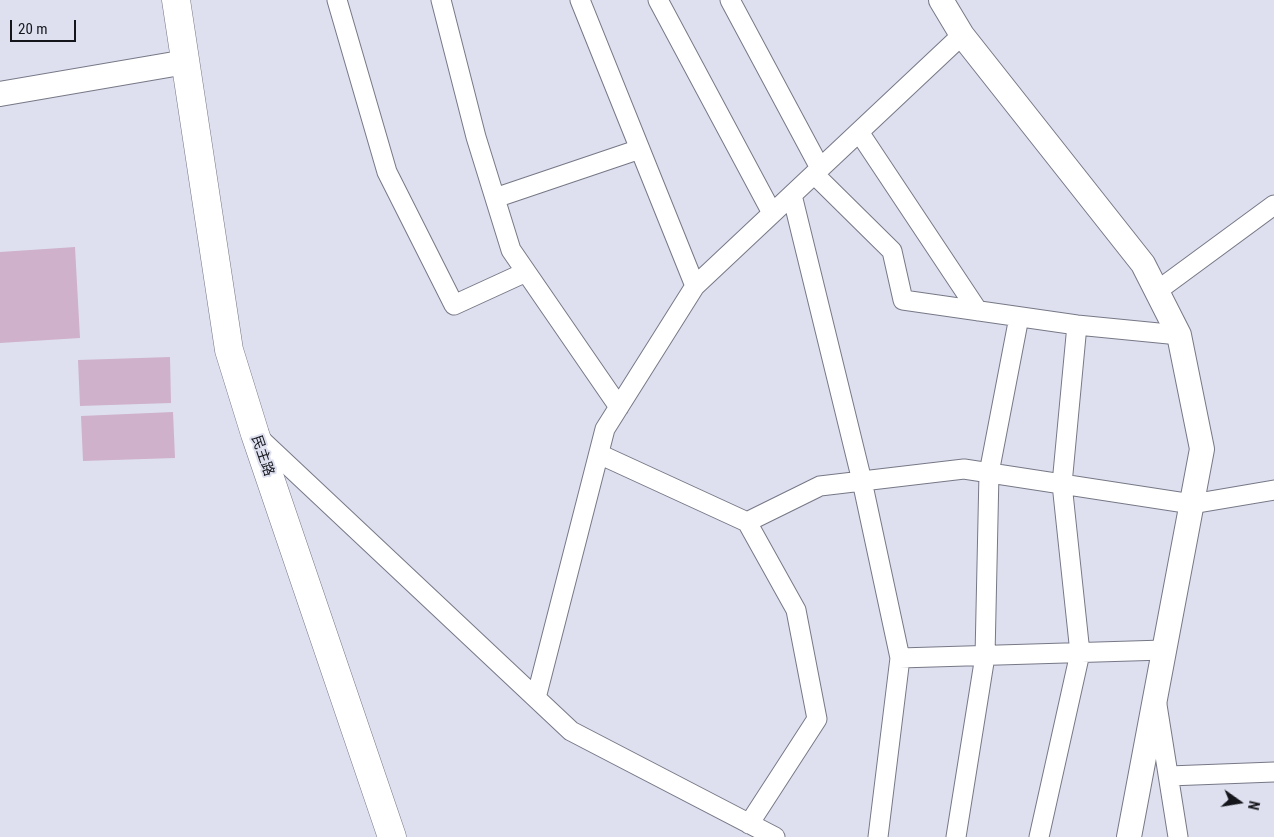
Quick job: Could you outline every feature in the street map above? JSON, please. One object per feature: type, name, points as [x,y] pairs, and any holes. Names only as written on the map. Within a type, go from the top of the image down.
[{"type":"highway","name":"民主路","points":[[176,0],[229,350],[255,434],[392,837]]},
{"type":"street","points":[[337,0],[388,172],[454,306],[526,272]]},
{"type":"street","points":[[441,0],[476,137],[511,250],[619,407]]},
{"type":"street","points":[[580,0],[695,286]]},
{"type":"street","points":[[658,0],[772,213]]},
{"type":"street","points":[[730,0],[817,171],[892,251],[903,300],[1019,317],[1179,335]]},
{"type":"street","points":[[941,0],[962,36],[1144,264],[1179,335],[1202,449],[1129,837]]},
{"type":"street","points":[[536,698],[605,429],[695,286],[962,36]]},
{"type":"street","points":[[0,94],[186,62]]},
{"type":"street","points":[[859,132],[978,311]]},
{"type":"street","points":[[495,198],[640,149]]},
{"type":"street","points":[[792,194],[862,481],[900,658],[878,837]]},
{"type":"street","points":[[1157,291],[1274,205]]},
{"type":"street","points":[[956,837],[985,656],[989,473],[1019,317]]},
{"type":"street","points":[[1039,837],[1080,653],[1062,484],[1077,324]]},
{"type":"street","points":[[255,434],[571,731],[775,837]]},
{"type":"street","points":[[599,454],[747,522],[796,610],[817,719],[749,824]]},
{"type":"street","points":[[747,522],[820,486],[964,469],[1192,504],[1274,490]]},
{"type":"street","points":[[900,658],[1164,650]]},
{"type":"street","points":[[1156,694],[1178,837]]},
{"type":"street","points":[[1169,776],[1274,772]]},
{"type":"shaded area","points":[[75,247],[80,338],[0,343],[0,252]]},
{"type":"shaded area","points":[[170,357],[171,403],[80,406],[78,360]]},
{"type":"shaded area","points":[[173,412],[175,458],[83,461],[81,416]]}]
